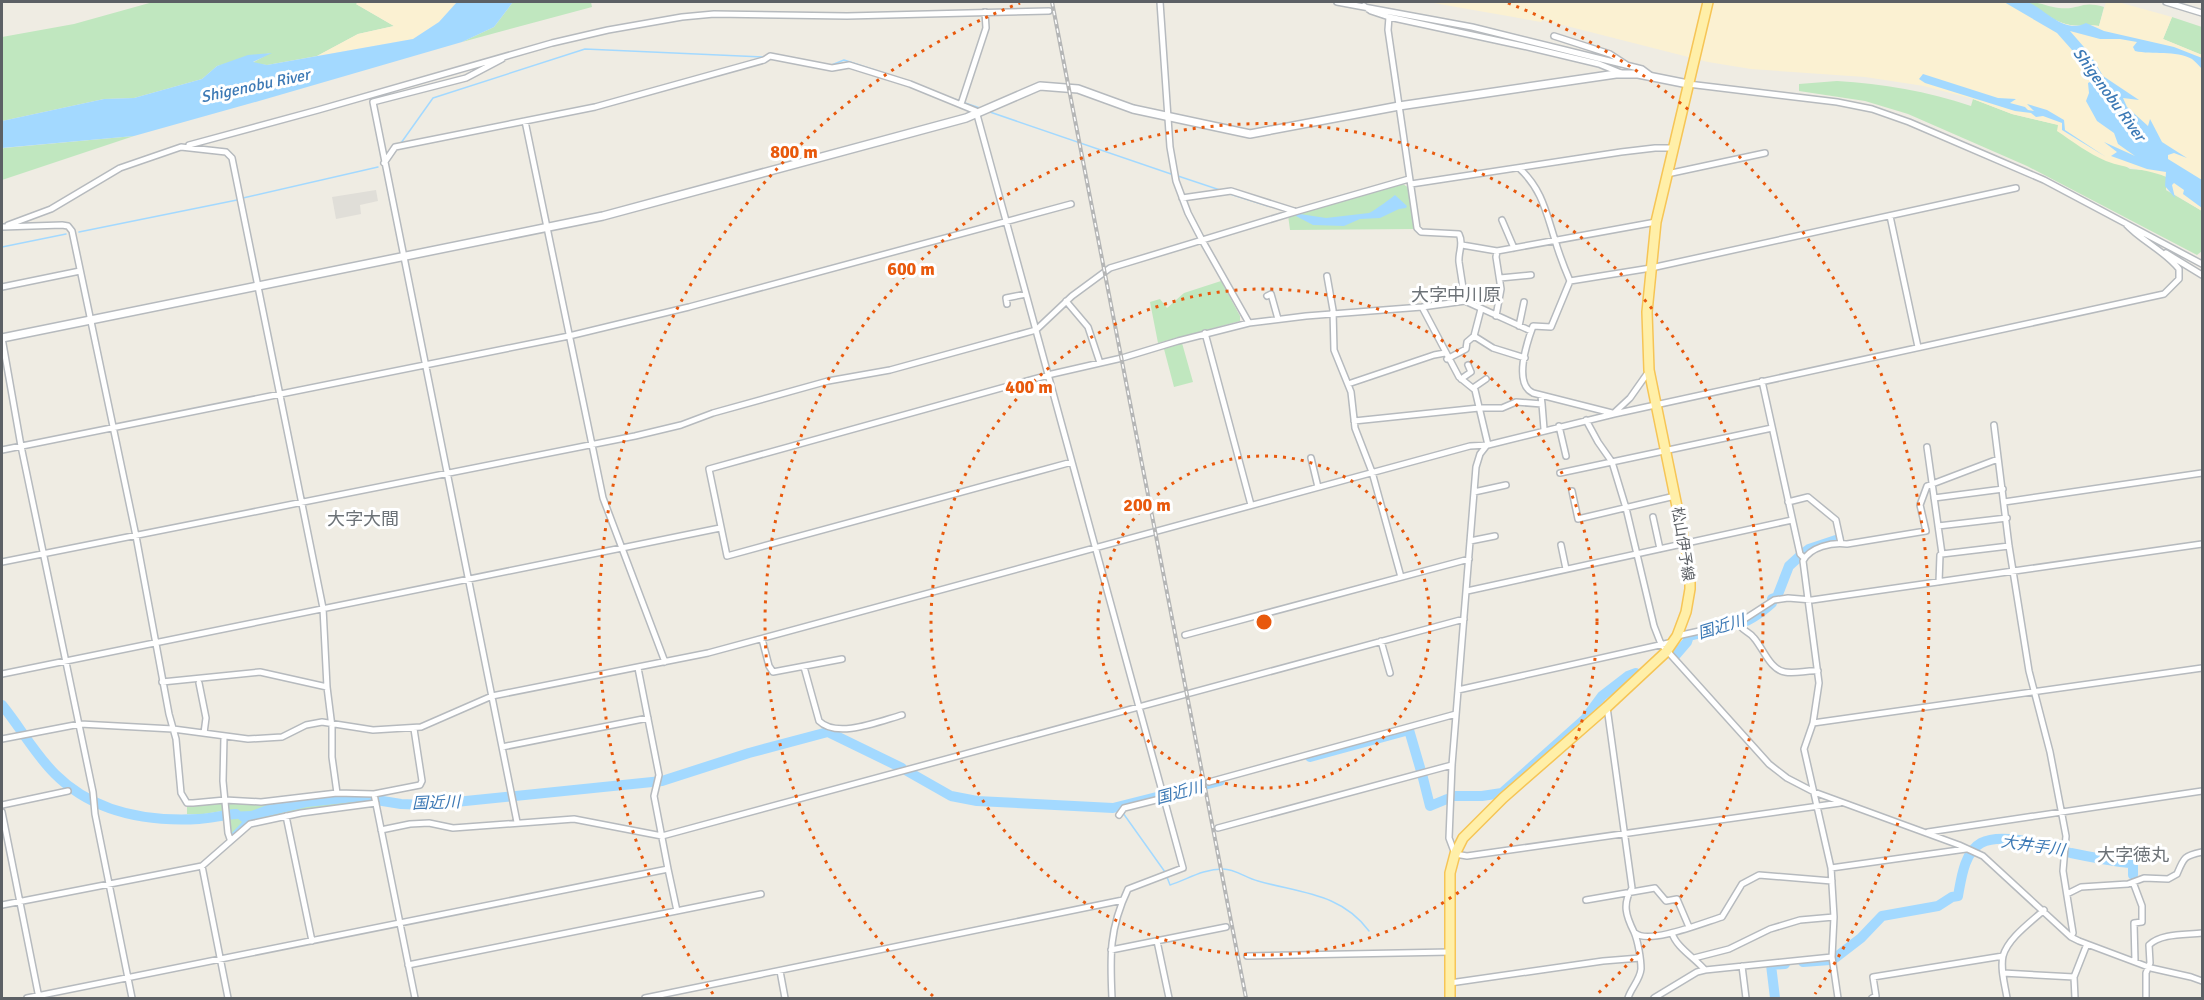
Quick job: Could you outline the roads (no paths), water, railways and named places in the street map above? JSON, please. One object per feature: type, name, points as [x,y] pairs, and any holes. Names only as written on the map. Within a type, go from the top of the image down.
[{"type":"main road","name":"松山伊予線","points":[[1450,999],[1450,873],[1455,854],[1463,838],[1503,798],[1607,707],[1664,648],[1676,639],[1686,612],[1690,589],[1686,544],[1655,405],[1649,370],[1646,328],[1656,222],[1708,2]]},
{"type":"street","points":[[1160,2],[1173,170],[1182,198],[1202,240],[1249,323]]},
{"type":"street","points":[[1337,2],[1365,4],[1472,27],[1642,69],[1652,76]]},
{"type":"street","points":[[2166,2],[2202,13]]},
{"type":"street","points":[[1365,4],[1371,11],[1389,17],[1463,31],[1599,64],[1623,73]]},
{"type":"street","points":[[2,227],[51,209],[120,168],[181,147],[552,43],[617,28],[714,14],[847,16],[1049,11]]},
{"type":"street","points":[[961,104],[986,28],[985,12]]},
{"type":"street","points":[[1389,17],[1388,30],[1418,231],[1457,233],[1461,237],[1460,263],[1465,301]]},
{"type":"street","points":[[1554,36],[1610,54],[1627,65]]},
{"type":"street","points":[[504,57],[466,78],[372,102],[517,822]]},
{"type":"street","points":[[384,163],[395,147],[595,107],[767,58],[829,67],[849,64],[910,84],[976,111],[1183,868],[1128,889],[1114,922],[1111,950],[1112,999]]},
{"type":"street","points":[[132,999],[80,724],[21,446],[2,338],[603,216],[978,114],[1033,87],[1046,85],[1086,91],[1133,109],[1250,134],[1399,106],[1623,73],[1797,96],[1872,109],[1909,122],[2044,180],[2202,264]]},
{"type":"street","points":[[525,121],[603,498],[665,662]]},
{"type":"street","points":[[181,147],[226,152],[232,158],[323,608],[332,757],[338,793]]},
{"type":"street","points":[[2,562],[681,426],[713,413],[828,381],[890,370],[1036,330],[1066,301],[1110,268],[1295,211],[1410,182],[1620,152],[1673,148]]},
{"type":"street","points":[[1667,174],[1765,153]]},
{"type":"street","points":[[1519,168],[1542,198],[1554,240],[1570,281],[1551,327],[1533,326],[1521,377],[1528,391],[1614,414]]},
{"type":"street","points":[[1570,281],[1651,268],[2016,188]]},
{"type":"street","points":[[1182,198],[1226,192],[1295,211]]},
{"type":"street","points":[[2,450],[569,336],[700,304],[1071,204]]},
{"type":"street","points":[[1890,216],[1918,347]]},
{"type":"street","points":[[1502,220],[1514,248]]},
{"type":"street","points":[[1462,245],[1497,251],[1656,222]]},
{"type":"street","points":[[2125,223],[2132,231],[2202,275]]},
{"type":"street","points":[[2,227],[68,226],[72,231],[136,536],[162,682],[176,739],[179,787],[184,799],[187,803],[192,804],[225,800],[261,802],[338,793],[375,799]]},
{"type":"street","points":[[1496,316],[1500,300],[1497,251]]},
{"type":"street","points":[[2,739],[80,724],[173,729],[248,739],[277,738],[310,724],[331,723],[373,730],[414,729],[492,696],[639,668],[762,639],[1470,446],[1488,445],[1544,429],[2164,294],[2179,279],[2181,272],[2162,251]]},
{"type":"street","points":[[2,287],[80,271]]},
{"type":"street","points":[[1500,278],[1531,275]]},
{"type":"street","points":[[1327,276],[1333,314],[1333,344],[1351,392],[1354,421],[1372,472],[1401,577]]},
{"type":"street","points":[[1007,304],[1006,298],[1026,294]]},
{"type":"street","points":[[1267,296],[1271,294],[1278,319]]},
{"type":"street","points":[[1066,301],[1088,327],[1100,363]]},
{"type":"street","points":[[1072,462],[727,556],[709,469],[1205,333],[1249,323],[1465,301],[1531,331]]},
{"type":"street","points":[[1519,326],[1524,302]]},
{"type":"street","points":[[1422,307],[1446,356],[1461,379],[1477,394],[1488,445],[1477,460],[1456,714],[1450,830],[1450,843],[1455,854],[1467,856],[1842,802]]},
{"type":"street","points":[[1348,384],[1434,355],[1446,356],[1466,349],[1467,342],[1474,336],[1481,309]]},
{"type":"street","points":[[1205,333],[1251,505]]},
{"type":"street","points":[[1474,336],[1493,348],[1525,358]]},
{"type":"street","points":[[1461,379],[1471,372],[1468,365]]},
{"type":"street","points":[[1614,414],[1630,398],[1649,370]]},
{"type":"street","points":[[1473,388],[1486,379]]},
{"type":"street","points":[[1762,381],[1800,554],[1804,558],[1807,600],[1818,671],[1819,683],[1813,723],[1804,749],[1831,868],[1834,917],[1832,957],[1838,999]]},
{"type":"street","points":[[1541,396],[1544,429]]},
{"type":"street","points":[[1354,421],[1479,408],[1502,408],[1516,402],[1542,404]]},
{"type":"street","points":[[1586,420],[1612,462],[1626,508],[1654,626],[1664,648],[1769,764],[1787,778],[1814,792],[1967,848],[1983,856],[1997,866],[2071,937],[2149,967],[2202,981]]},
{"type":"street","points":[[1994,425],[2023,635],[2034,692],[2050,752],[2066,836],[2063,871],[2073,933],[2071,937]]},
{"type":"street","points":[[1559,426],[1566,456]]},
{"type":"street","points":[[1560,473],[1772,428]]},
{"type":"street","points":[[1928,447],[1942,554],[1939,560],[1940,582]]},
{"type":"street","points":[[1311,458],[1318,487]]},
{"type":"street","points":[[1804,558],[1815,550],[1835,543],[1926,531],[1920,505],[1925,488],[1998,459]]},
{"type":"street","points":[[2004,502],[2202,473]]},
{"type":"street","points":[[1474,492],[1506,485]]},
{"type":"street","points":[[1934,498],[2002,489]]},
{"type":"street","points":[[1572,491],[1578,519],[1676,496]]},
{"type":"street","points":[[1788,502],[1808,497],[1837,522],[1841,543]]},
{"type":"street","points":[[1653,517],[1660,549]]},
{"type":"street","points":[[1938,526],[2007,518]]},
{"type":"street","points":[[1467,591],[1792,520]]},
{"type":"street","points":[[2,674],[720,528]]},
{"type":"street","points":[[1470,541],[1495,536]]},
{"type":"street","points":[[1676,639],[1739,624],[1774,600],[1788,598],[1807,600],[2202,544]]},
{"type":"street","points":[[1561,545],[1566,569]]},
{"type":"street","points":[[1942,554],[2009,546]]},
{"type":"street","points":[[1185,635],[1469,559]]},
{"type":"street","points":[[381,830],[429,823],[448,828],[574,819],[662,836],[1464,619]]},
{"type":"street","points":[[1739,624],[1752,636],[1779,670],[1785,672],[1818,671]]},
{"type":"street","points":[[762,639],[769,666],[773,672],[842,659]]},
{"type":"street","points":[[1381,641],[1390,673]]},
{"type":"street","points":[[1458,690],[1664,648]]},
{"type":"street","points":[[804,667],[819,721],[823,725],[842,730],[902,715]]},
{"type":"street","points":[[639,668],[657,782],[654,796],[677,911]]},
{"type":"street","points":[[1813,723],[2202,668]]},
{"type":"street","points":[[162,682],[260,672],[327,687]]},
{"type":"street","points":[[199,683],[206,718],[204,733]]},
{"type":"street","points":[[1607,707],[1632,888],[1627,903],[1627,920],[1635,933],[1640,958],[1641,973],[1628,999]]},
{"type":"street","points":[[1209,782],[1456,714]]},
{"type":"street","points":[[502,747],[648,718]]},
{"type":"street","points":[[2,905],[202,866],[230,839],[250,824],[346,806],[420,785],[422,781],[414,729]]},
{"type":"street","points":[[224,737],[223,781],[230,839]]},
{"type":"street","points":[[1218,828],[1452,765]]},
{"type":"street","points":[[2,805],[68,791]]},
{"type":"street","points":[[1926,833],[2202,791]]},
{"type":"street","points":[[1119,815],[1124,808],[1164,798]]},
{"type":"street","points":[[375,799],[415,999]]},
{"type":"street","points":[[2,812],[39,997]]},
{"type":"street","points":[[286,816],[312,941]]},
{"type":"street","points":[[1450,830],[1454,835],[1463,838]]},
{"type":"street","points":[[1831,868],[1967,848]]},
{"type":"street","points":[[2067,894],[2081,887],[2133,882],[2144,878],[2173,878],[2186,856],[2202,852]]},
{"type":"street","points":[[202,866],[228,999]]},
{"type":"street","points":[[27,999],[668,869]]},
{"type":"street","points":[[1635,933],[1642,937],[1672,933],[1722,917],[1742,884],[1759,876],[1832,881]]},
{"type":"street","points":[[2133,882],[2142,906],[2142,922],[2134,923],[2135,961]]},
{"type":"street","points":[[1586,900],[1655,888],[1666,901],[1677,899],[1689,927]]},
{"type":"street","points":[[408,965],[761,894]]},
{"type":"street","points":[[645,999],[1123,900]]},
{"type":"street","points":[[2007,999],[2003,956],[2015,938],[2044,910]]},
{"type":"street","points":[[1694,958],[1729,949],[1770,929],[1800,920],[1834,917]]},
{"type":"street","points":[[1111,950],[1226,927]]},
{"type":"street","points":[[1672,933],[1677,944],[1705,969]]},
{"type":"street","points":[[2146,999],[2148,949],[2153,941],[2178,935],[2202,933]]},
{"type":"street","points":[[1158,941],[1169,999]]},
{"type":"street","points":[[2075,999],[2074,977],[2087,944]]},
{"type":"street","points":[[1247,956],[1450,952]]},
{"type":"street","points":[[1874,998],[1876,996],[1873,977],[2003,956]]},
{"type":"street","points":[[1654,999],[1705,969],[1832,957]]},
{"type":"street","points":[[1450,983],[1603,961],[1640,958]]},
{"type":"street","points":[[1742,966],[1746,999]]},
{"type":"street","points":[[780,971],[785,999]]},
{"type":"street","points":[[2003,973],[2074,977]]},
{"type":"water","name":"Shigenobu River","points":[[457,2],[513,2],[494,27],[462,42],[259,101],[134,136],[2,148],[2,121],[104,99],[134,98],[202,79],[217,66],[248,55],[272,53],[253,62],[267,65],[413,39],[439,22]]},
{"type":"water","name":"Shigenobu River","points":[[2004,2],[2028,2],[2063,23],[2078,26],[2086,23],[2104,31],[2174,47],[2202,58],[2202,69],[2186,56],[2135,51],[2133,47],[2137,42],[2100,39],[2070,31],[2090,54],[2103,76],[2139,100],[2123,98],[2127,107],[2148,126],[2150,119],[2162,142],[2187,158],[2174,153],[2168,155],[2168,159],[2202,180],[2202,208],[2183,194],[2184,190],[2174,183],[2172,185],[2175,198],[2165,186],[2166,172],[2147,169],[2111,156],[2117,152],[2104,142],[2135,156],[2118,144],[2114,133],[2097,121],[2086,101],[2089,93],[2088,83],[2095,76],[2057,33]]},
{"type":"water","points":[[1923,74],[1998,98],[2016,99],[2010,103],[2028,110],[2034,111],[2027,104],[2047,110],[2064,120],[2065,130],[2106,157],[2062,130],[2062,123],[1925,83],[1919,79]]},
{"type":"water","points":[[1395,195],[1407,206],[1406,208],[1380,218],[1360,219],[1344,226],[1313,225],[1294,215],[1326,218],[1369,213]]},
{"type":"water","points":[[338,795],[369,796],[373,797],[373,800],[307,807],[260,818],[249,822],[232,837],[230,835],[242,822],[228,815],[228,812],[251,811],[267,805]]},
{"type":"waterway","points":[[401,143],[433,98],[585,49],[763,57]]},
{"type":"waterway","points":[[829,66],[844,60],[899,78]]},
{"type":"waterway","points":[[951,98],[960,101]]},
{"type":"waterway","points":[[965,103],[980,108]]},
{"type":"waterway","points":[[987,111],[1171,174]]},
{"type":"waterway","points":[[243,198],[378,167]]},
{"type":"waterway","points":[[1178,176],[1220,190]]},
{"type":"waterway","points":[[1230,194],[1268,206]]},
{"type":"waterway","points":[[79,232],[237,200]]},
{"type":"waterway","points":[[2,247],[66,234]]},
{"type":"waterway","name":"国近川","points":[[1801,555],[1809,549],[1839,539]]},
{"type":"waterway","name":"国近川","points":[[1772,599],[1777,597],[1789,566],[1800,556]]},
{"type":"waterway","name":"国近川","points":[[1735,625],[1750,619],[1772,603]]},
{"type":"waterway","name":"国近川","points":[[1675,656],[1687,642],[1689,636],[1702,633]]},
{"type":"waterway","name":"国近川","points":[[1454,796],[1502,793],[1585,719],[1602,696],[1628,676],[1636,673]]},
{"type":"waterway","name":"国近川","points":[[2,705],[55,774],[70,787],[103,806],[159,819],[199,819],[236,814]]},
{"type":"waterway","name":"国近川","points":[[1310,757],[1409,730],[1421,771]]},
{"type":"waterway","name":"国近川","points":[[364,798],[401,804],[426,805],[662,781],[749,753],[828,732],[902,768]]},
{"type":"waterway","name":"国近川","points":[[907,771],[951,796],[977,801],[1113,808],[1220,781]]},
{"type":"waterway","name":"国近川","points":[[1422,774],[1430,806],[1447,799]]},
{"type":"waterway","points":[[1123,813],[1165,872]]},
{"type":"waterway","name":"大井手川","points":[[1835,958],[1861,938],[1882,916],[1938,906],[1958,896],[1967,860],[1975,847],[1990,840],[2026,841],[2071,853],[2130,863],[2133,865],[2133,875]]},
{"type":"waterway","points":[[1167,877],[1170,885],[1209,871],[1232,870],[1254,880],[1319,896],[1333,902],[1358,918],[1369,931]]},
{"type":"waterway","name":"大井手川","points":[[1803,962],[1830,960]]},
{"type":"waterway","name":"大井手川","points":[[1775,998],[1771,965],[1785,964]]},
{"type":"railway","points":[[1052,2],[1246,998]]},
{"type":"district","name":"大字中川原","points":[[1456,295]]},
{"type":"district","name":"大字大間","points":[[363,519]]},
{"type":"district","name":"大字徳丸","points":[[2133,855]]}]
